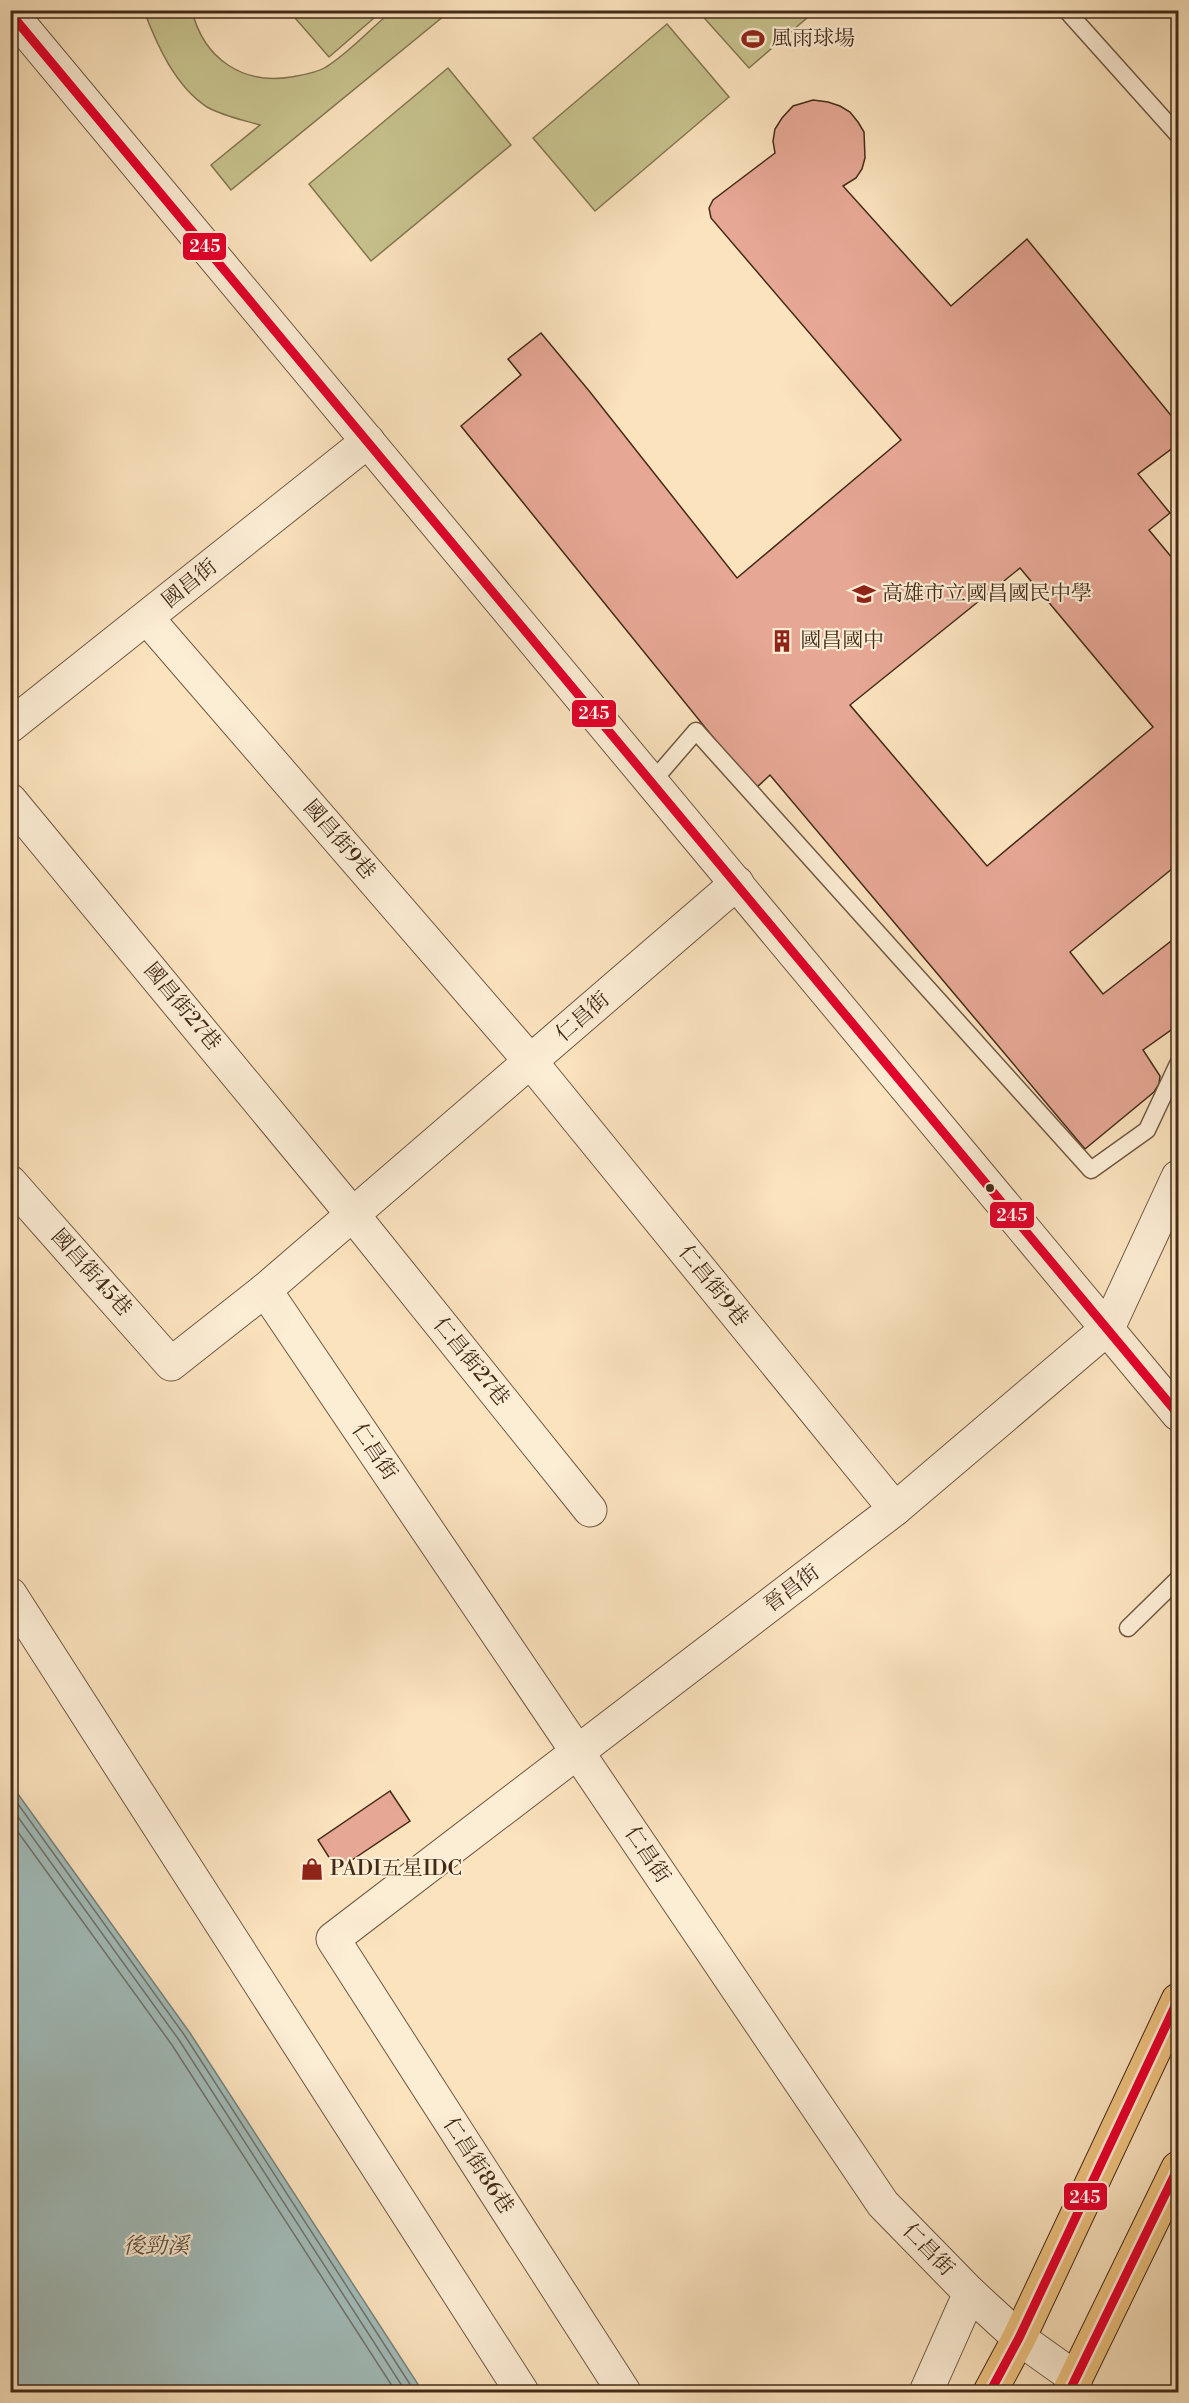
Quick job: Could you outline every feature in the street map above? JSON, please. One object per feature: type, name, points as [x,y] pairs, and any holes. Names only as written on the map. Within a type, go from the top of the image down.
[{"type":"main road","points":[[990,2392],[1019,2337],[1179,2000]]},
{"type":"main road","points":[[1073,2388],[1179,2168]]},
{"type":"street","points":[[10,12],[1179,1414]]},
{"type":"street","name":"國昌街","points":[[10,726],[368,441]]},
{"type":"street","name":"國昌街9巷","points":[[147,618],[531,1062]]},
{"type":"street","name":"國昌街27巷","points":[[10,800],[353,1215]]},
{"type":"street","name":"仁昌街","points":[[171,1364],[265,1290],[737,883]]},
{"type":"street","name":"仁昌街9巷","points":[[531,1062],[896,1509]]},
{"type":"street","name":"晉昌街","points":[[333,1939],[896,1509],[1108,1328],[1179,1177]]},
{"type":"street","name":"國昌街45巷","points":[[10,1182],[171,1364]]},
{"type":"street","name":"仁昌街27巷","points":[[353,1215],[590,1510]]},
{"type":"street","name":"仁昌街","points":[[265,1290],[883,2204],[970,2293],[1073,2388]]},
{"type":"street","points":[[10,1594],[522,2392]]},
{"type":"street","name":"仁昌街86巷","points":[[333,1939],[624,2392]]},
{"type":"street","points":[[926,2392],[970,2293]]},
{"type":"lane","points":[[1066,10],[1179,135]]},
{"type":"lane","points":[[652,782],[696,731],[1091,1170],[1147,1130],[1179,1064]]},
{"type":"lane","points":[[1128,1628],[1179,1579]]},
{"type":"shaded area","points":[[144,11],[192,11],[206,43],[228,65],[257,77],[273,78],[291,77],[322,69],[343,55],[392,11],[450,11],[231,190],[211,165],[260,125],[233,118],[207,107],[185,88],[168,64]]},
{"type":"shaded area","points":[[289,11],[382,11],[329,57]]},
{"type":"shaded area","name":"風雨球場","points":[[698,11],[815,11],[749,68]]},
{"type":"shaded area","points":[[667,24],[729,97],[595,211],[533,138]]},
{"type":"shaded area","points":[[448,68],[511,145],[371,261],[309,184]]},
{"type":"water","name":"後勁溪","points":[[10,1783],[190,2033],[423,2392],[11,2392]]},
{"type":"building","name":"國昌國中","points":[[813,100],[828,102],[850,112],[858,122],[864,132],[865,158],[856,178],[843,186],[951,306],[1027,239],[1178,424],[1178,444],[1138,474],[1170,513],[1149,530],[1178,565],[1178,864],[1070,952],[1103,994],[1178,938],[1178,984],[1172,989],[1178,997],[1178,1025],[1143,1050],[1160,1076],[1159,1084],[1154,1092],[1085,1149],[770,775],[755,789],[461,426],[521,375],[508,359],[541,333],[737,578],[901,440],[711,218],[709,208],[713,200],[775,153],[773,141],[775,129],[793,106]],"holes":[[[1020,568],[1153,727],[987,866],[850,705]]]},
{"type":"building","points":[[390,1791],[410,1821],[337,1870],[318,1840]]},
{"type":"transit line","name":"245","points":[[10,13],[1178,1414]]},
{"type":"transit line","name":"245","points":[[990,2392],[1019,2338],[1178,2000]]},
{"type":"transit line","name":"245","points":[[1069,2392],[1178,2168]]},
{"type":"place","name":"風雨球場","points":[[753,39]]},
{"type":"place","name":"高雄市立國昌國民中學","points":[[864,594]]},
{"type":"place","name":"國昌國中","points":[[782,641]]},
{"type":"place","name":"PADI五星IDC","points":[[312,1869]]}]
